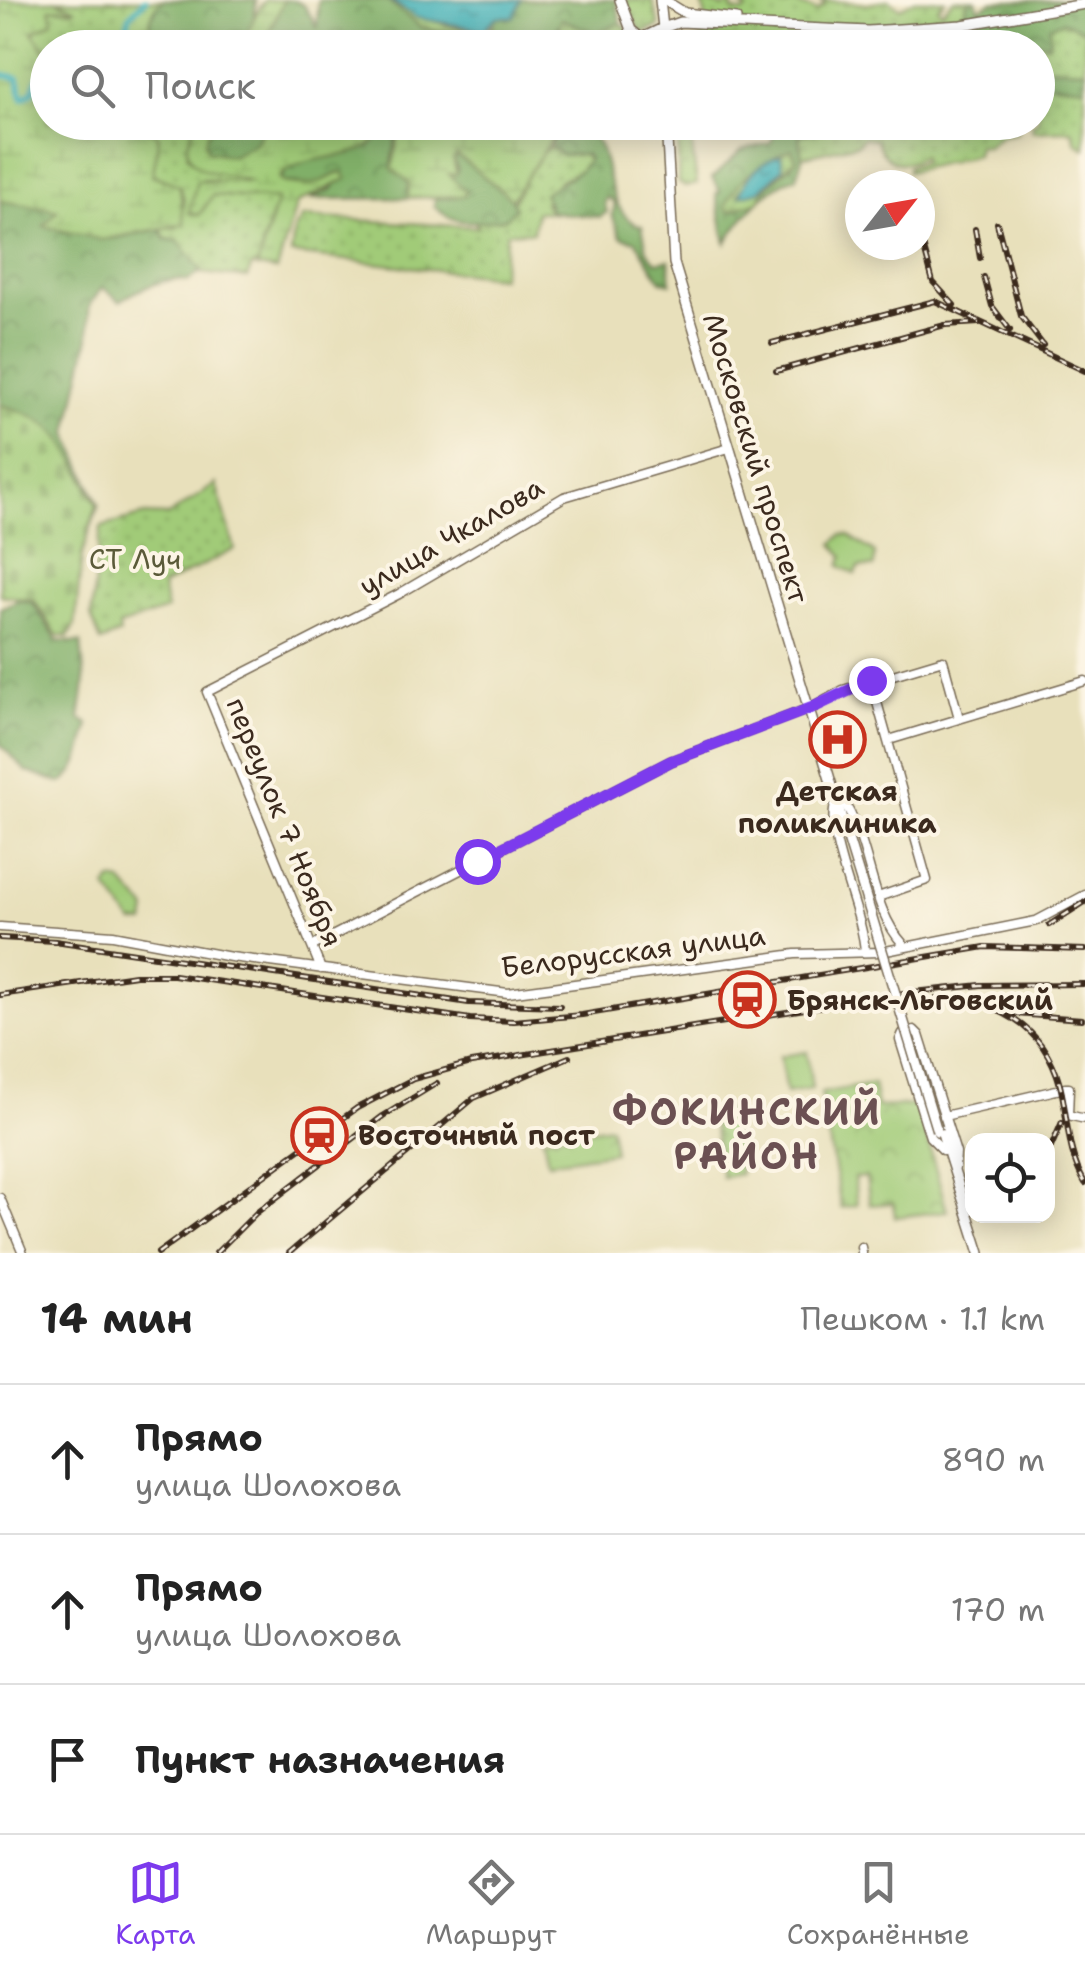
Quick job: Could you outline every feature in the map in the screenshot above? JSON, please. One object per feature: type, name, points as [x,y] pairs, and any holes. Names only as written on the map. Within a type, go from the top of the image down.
[{"type":"main road","points":[[620,0],[631,30]]},
{"type":"main road","points":[[662,0],[685,14],[859,26],[948,20],[1077,0]]},
{"type":"main road","points":[[662,0],[662,29],[680,22],[819,30],[917,29],[1085,4]]},
{"type":"main road","name":"Московский проспект","points":[[670,140],[674,263],[745,491]]},
{"type":"main road","name":"Московский проспект","points":[[672,191],[678,262],[965,1212]]},
{"type":"main road","name":"Московский проспект","points":[[941,1138],[965,1212]]},
{"type":"main road","name":"Московский проспект","points":[[968,1223],[977,1253]]},
{"type":"street","name":"улица Чкалова","points":[[208,692],[399,594],[564,497],[729,448]]},
{"type":"street","points":[[313,946],[666,763],[811,708],[871,680],[943,660],[959,718]]},
{"type":"street","points":[[871,680],[927,880],[881,896]]},
{"type":"street","points":[[888,740],[1085,681]]},
{"type":"street","name":"переулок 7 Ноября","points":[[208,692],[321,969]]},
{"type":"street","name":"Московский проспект","points":[[843,817],[904,945]]},
{"type":"street","name":"Московский проспект","points":[[843,817],[865,952]]},
{"type":"street","name":"Белорусская улица","points":[[0,927],[113,936],[508,993],[848,950],[891,949],[1036,921],[1085,895]]},
{"type":"street","points":[[891,949],[895,932]]},
{"type":"street","points":[[848,950],[864,937]]},
{"type":"street","points":[[914,1030],[919,1035],[944,1116],[941,1138],[900,1040],[903,1033],[914,1030]]},
{"type":"street","points":[[944,1116],[1070,1088],[1068,1116],[1085,1119]]},
{"type":"street","points":[[0,1198],[23,1253]]},
{"type":"green space","points":[[0,0],[56,0],[76,9],[50,8],[53,21],[30,30],[30,140],[158,140],[152,175],[180,186],[184,224],[102,240],[44,226],[58,210],[0,201]]},
{"type":"green space","points":[[56,0],[163,0],[152,18],[154,30],[34,30],[48,24],[50,8],[74,10]]},
{"type":"green space","points":[[163,0],[256,0],[251,30],[151,30],[154,10]]},
{"type":"green space","points":[[265,0],[284,0],[270,30],[248,30]]},
{"type":"green space","points":[[284,0],[302,4],[317,29],[318,0],[386,0],[422,28],[438,30],[270,30]]},
{"type":"green space","points":[[386,0],[452,27],[490,26],[494,30],[437,30],[422,28]]},
{"type":"green space","points":[[521,0],[616,0],[621,23],[603,30],[588,30],[562,19],[556,30],[493,30],[494,20],[500,16],[509,19]]},
{"type":"green space","points":[[624,0],[652,0],[659,26],[639,30]]},
{"type":"green space","points":[[701,0],[723,8],[733,3],[732,10],[743,13],[747,10],[733,0],[781,0],[783,7],[794,3],[817,11],[825,4],[819,0],[868,4],[888,0],[900,8],[915,0],[945,0],[938,8],[942,12],[953,0],[969,0],[963,14],[938,30],[701,30],[709,28]]},
{"type":"green space","points":[[969,0],[976,0],[979,9],[991,2],[1085,0],[1085,31],[1063,21],[1050,26],[1050,30],[932,30],[935,23],[963,14]]},
{"type":"green space","points":[[570,19],[594,30],[559,30],[560,20]]},
{"type":"green space","points":[[1063,21],[1085,31],[1085,69],[1055,68],[1055,30],[1050,30],[1050,25]]},
{"type":"green space","points":[[621,23],[629,30],[602,30],[605,26]]},
{"type":"green space","points":[[1055,68],[1085,69],[1085,87],[1055,84]]},
{"type":"green space","points":[[1055,83],[1085,87],[1085,149],[1076,142],[1072,130],[1055,130]]},
{"type":"green space","points":[[154,140],[191,140],[187,155],[194,162],[208,171],[249,180],[246,185],[203,179],[199,215],[213,195],[277,200],[262,245],[262,262],[251,267],[248,278],[201,273],[178,241],[165,239],[161,229],[178,227],[184,200],[180,186],[152,175],[159,144]]},
{"type":"green space","points":[[189,140],[206,140],[208,151],[232,156],[257,140],[375,140],[357,151],[292,168],[279,177],[280,181],[298,185],[313,184],[343,172],[347,179],[297,203],[277,270],[257,267],[277,200],[213,195],[199,215],[189,213],[197,181],[250,182],[203,169],[190,157]]},
{"type":"green space","points":[[257,140],[232,156],[208,151],[204,142]]},
{"type":"green space","points":[[368,140],[396,140],[392,164],[412,187],[408,198],[310,199],[333,189],[338,173],[313,186],[280,181],[285,171],[318,156],[352,153]]},
{"type":"green space","points":[[398,140],[551,140],[512,199],[457,155],[453,159],[457,174],[449,174],[466,192],[464,196],[408,198],[409,182],[392,169]]},
{"type":"green space","points":[[553,140],[596,140],[618,205],[632,222],[642,226],[647,251],[656,262],[669,260],[671,283],[661,281],[636,241],[621,237],[612,216],[615,204],[608,197],[604,201],[607,212],[600,217],[551,212],[544,193],[580,170],[588,159],[585,154],[562,155],[550,147]]},
{"type":"green space","points":[[679,140],[691,140],[697,184],[685,187],[678,182]]},
{"type":"green space","points":[[772,140],[800,140],[802,159],[797,177],[776,187],[756,204],[726,243],[716,194],[720,191],[712,178],[742,150]],"holes":[[[792,150],[796,159],[740,209],[780,154]]]},
{"type":"green space","points":[[799,140],[861,140],[800,157]]},
{"type":"green space","points":[[877,140],[995,140],[986,147],[978,145],[976,155],[916,170],[908,167],[923,162],[922,156],[901,163],[883,153]]},
{"type":"green space","points":[[550,147],[562,155],[578,151],[588,159],[580,170],[560,180],[544,202],[551,212],[536,212],[533,232],[507,232],[501,277],[291,254],[294,231],[303,217],[478,227],[475,222],[504,219],[537,156]]},
{"type":"green space","points":[[791,149],[796,159],[764,188],[759,201],[729,211],[725,206],[740,182],[756,169],[738,194],[759,191],[783,168],[781,156],[775,156]]},
{"type":"green space","points":[[457,155],[512,199],[515,208],[506,218],[459,221],[434,206],[435,199],[456,197],[449,173],[458,170],[453,159]]},
{"type":"green space","points":[[0,201],[59,210],[45,225],[111,239],[161,229],[165,239],[178,241],[202,271],[188,281],[162,282],[120,301],[102,287],[89,307],[89,337],[68,433],[99,505],[77,565],[72,631],[30,601],[0,587]]},
{"type":"green space","points":[[0,405],[22,411],[52,429],[71,454],[97,505],[82,555],[75,625],[68,637],[57,635],[34,600],[0,595]]},
{"type":"green space","name":"СТ Луч","points":[[216,484],[235,549],[162,586],[167,610],[119,626],[120,634],[101,642],[91,616],[101,527],[145,515],[168,516]]},
{"type":"green space","points":[[841,535],[848,535],[875,553],[874,567],[859,567],[855,574],[840,566],[843,556],[833,544]]},
{"type":"green space","points":[[18,600],[32,602],[58,641],[81,643],[85,684],[80,719],[89,724],[77,765],[62,783],[27,772],[0,744],[0,608]]},
{"type":"green space","points":[[112,880],[122,882],[147,910],[145,923],[133,923],[106,887]]},
{"type":"green space","points":[[807,1052],[812,1089],[786,1093],[780,1056]]},
{"type":"green space","points":[[873,1084],[877,1107],[918,1105],[947,1211],[895,1217],[893,1203],[870,1205],[866,1177],[854,1178],[857,1205],[841,1208],[821,1093]]},
{"type":"green space","points":[[729,1108],[740,1174],[722,1177],[711,1111]]},
{"type":"green space","points":[[610,1126],[614,1152],[548,1162],[543,1137]]},
{"type":"water","points":[[390,0],[521,0],[514,17],[497,17],[484,30],[417,18]]},
{"type":"water","points":[[781,155],[783,168],[759,191],[740,196],[754,171]]},
{"type":"waterway","points":[[126,30],[130,15],[145,0]]},
{"type":"waterway","points":[[0,74],[18,78],[23,98],[30,93]]},
{"type":"railway","points":[[997,223],[1021,316],[1043,345]]},
{"type":"railway","points":[[975,229],[980,258]]},
{"type":"railway","points":[[927,260],[933,282],[954,305]]},
{"type":"railway","points":[[984,277],[992,306],[1010,330]]},
{"type":"railway","points":[[772,343],[935,301],[1085,371]]},
{"type":"railway","points":[[776,371],[945,325],[979,323]]},
{"type":"railway","points":[[1049,925],[1085,902]]},
{"type":"railway","points":[[0,938],[55,941],[469,1003],[560,1006]]},
{"type":"railway","points":[[0,995],[135,975],[174,975],[470,1019],[514,1021],[582,1015],[985,947],[1085,950]]},
{"type":"railway","points":[[158,1253],[357,1108],[413,1079],[471,1063],[904,993],[981,985],[1085,984]]},
{"type":"railway","points":[[936,999],[997,1010],[1029,1031],[1042,1046],[1060,1085],[1071,1147],[1085,1183]]},
{"type":"railway","points":[[1016,1014],[1082,1019]]},
{"type":"railway","points":[[289,1253],[474,1098],[569,1057]]},
{"type":"railway","points":[[216,1253],[256,1213],[383,1116],[437,1083]]},
{"type":"railway","points":[[1055,1138],[1062,1122]]},
{"type":"place","name":"Детская поликлиника","points":[[837,740]]},
{"type":"place","name":"Брянск-Льговский","points":[[748,1000]]},
{"type":"place","name":"Восточный пост","points":[[319,1135]]},
{"type":"district","name":"ФОКИНСКИЙ РАЙОН","points":[[747,1133]]},
{"type":"route","points":[[477,861],[671,761],[814,707],[840,691],[871,680]]}]
